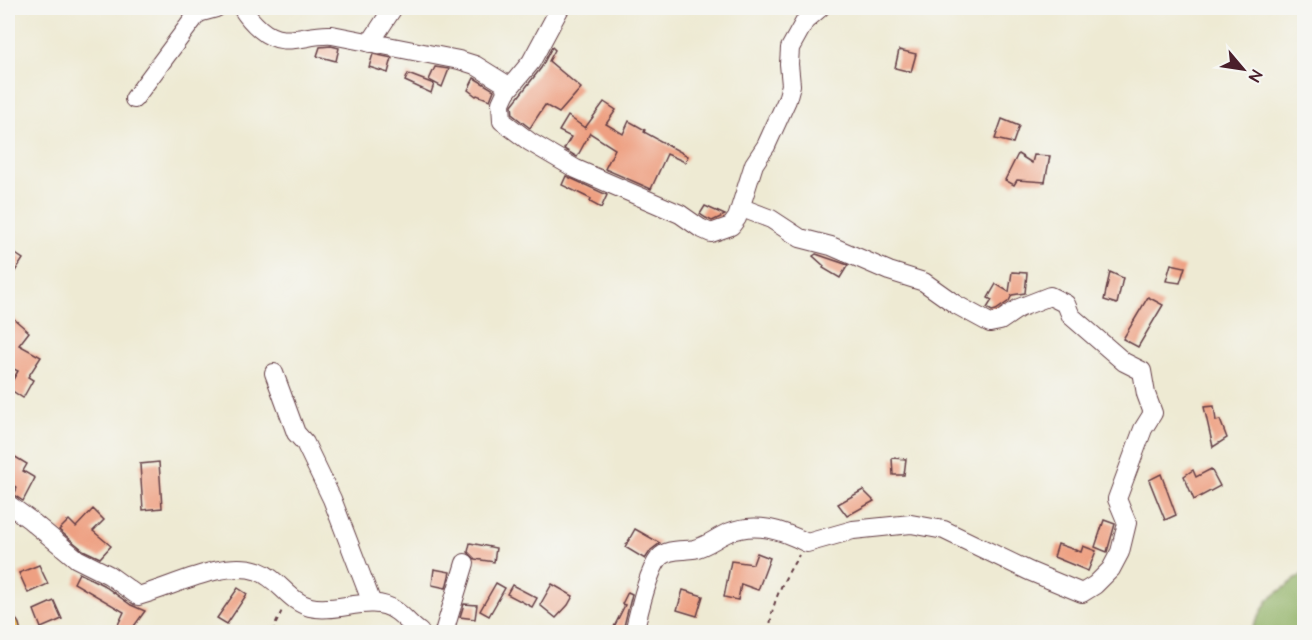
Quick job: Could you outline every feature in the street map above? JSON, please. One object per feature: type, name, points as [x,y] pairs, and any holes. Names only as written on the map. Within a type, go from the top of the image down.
[{"type":"main road","points":[[8,628],[9,633]]},
{"type":"street","points":[[134,99],[198,13],[216,8]]},
{"type":"street","points":[[242,8],[252,22],[272,38],[292,39],[321,34],[459,60],[475,65],[504,83],[506,92]]},
{"type":"street","points":[[370,43],[393,8]]},
{"type":"street","points":[[560,8],[531,62],[506,92],[501,103],[502,121],[530,142],[576,169],[680,214],[711,233],[731,226],[742,208],[754,164],[766,146],[787,100],[791,85],[790,48],[805,21],[820,8]]},
{"type":"street","points":[[634,633],[651,570],[660,556],[708,544],[727,533],[742,528],[755,527],[784,532],[807,543],[853,530],[911,524],[944,530],[1029,571],[1082,593],[1111,569],[1120,552],[1128,523],[1117,499],[1143,429],[1153,413],[1146,394],[1142,371],[1124,362],[1071,316],[1066,304],[1050,296],[1019,308],[1000,321],[990,323],[955,304],[924,282],[889,271],[831,246],[800,238],[771,219],[742,208]]},
{"type":"street","points":[[274,373],[296,433],[305,443],[332,499],[372,603]]},
{"type":"street","points":[[8,504],[77,559],[109,575],[138,596],[203,574],[238,567],[258,571],[277,582],[288,595],[313,608],[337,608],[372,603],[395,610],[420,633]]},
{"type":"street","points":[[444,633],[465,562]]},
{"type":"path","points":[[770,633],[774,603],[783,581],[807,543]]},
{"type":"path","points":[[272,633],[288,595]]},
{"type":"green space","points":[[1304,573],[1304,632],[1250,632],[1268,600]]},
{"type":"building","points":[[320,47],[339,48],[336,61],[317,56]]},
{"type":"building","points":[[552,47],[555,50],[549,61],[581,88],[559,113],[545,105],[530,128],[513,115],[512,105],[541,68]]},
{"type":"building","points":[[899,50],[916,54],[911,72],[895,68]]},
{"type":"building","points":[[373,54],[392,58],[388,73],[369,67]]},
{"type":"building","points":[[435,67],[449,69],[442,87],[429,80]]},
{"type":"building","points":[[408,74],[434,84],[431,93],[405,81]]},
{"type":"building","points":[[474,78],[494,90],[490,100],[476,96],[468,90]]},
{"type":"building","points":[[604,102],[616,110],[606,124],[623,134],[629,121],[645,130],[644,132],[688,156],[685,162],[667,154],[651,189],[605,169],[615,149],[590,133],[577,157],[564,149],[571,137],[559,131],[568,116],[585,128]]},
{"type":"building","points":[[1002,119],[1019,126],[1013,143],[995,139]]},
{"type":"building","points":[[1018,154],[1032,163],[1034,155],[1050,156],[1045,182],[1017,180],[1014,185],[1005,180]]},
{"type":"building","points":[[566,176],[607,195],[601,208],[590,202],[591,199],[562,185]]},
{"type":"building","points":[[705,206],[725,215],[712,221],[700,214]]},
{"type":"building","points":[[8,249],[23,259],[8,282]]},
{"type":"building","points":[[816,254],[848,265],[840,278],[823,268],[824,266],[813,256]]},
{"type":"building","points":[[1171,264],[1185,267],[1180,283],[1166,281]]},
{"type":"building","points":[[1012,272],[1027,273],[1025,293],[1012,295],[1009,301],[996,310],[992,311],[987,308],[992,300],[988,298],[996,284],[1009,292]]},
{"type":"building","points":[[1110,272],[1123,278],[1117,304],[1104,300]]},
{"type":"building","points":[[1148,297],[1163,305],[1138,347],[1123,339]]},
{"type":"building","points":[[13,318],[29,332],[19,345],[41,357],[28,377],[33,380],[23,398],[8,388],[18,371],[8,366],[8,325]]},
{"type":"building","points":[[1214,406],[1216,421],[1220,420],[1227,438],[1213,447],[1204,407]]},
{"type":"building","points":[[12,455],[27,464],[23,471],[35,478],[23,501],[14,495],[17,488],[8,481],[8,464]]},
{"type":"building","points":[[892,458],[906,459],[904,475],[893,475]]},
{"type":"building","points":[[159,462],[162,508],[143,510],[140,464]]},
{"type":"building","points":[[1211,469],[1220,486],[1194,500],[1184,476],[1193,470],[1196,477]]},
{"type":"building","points":[[1161,474],[1176,515],[1165,520],[1149,480]]},
{"type":"building","points":[[863,490],[874,501],[847,516],[838,504]]},
{"type":"building","points":[[93,509],[104,520],[93,531],[111,546],[100,558],[83,550],[59,530],[69,520],[76,527]]},
{"type":"building","points":[[1104,520],[1115,524],[1107,552],[1095,547]]},
{"type":"building","points":[[635,529],[660,543],[645,559],[625,547]]},
{"type":"building","points":[[470,543],[496,548],[494,562],[475,559],[468,552]]},
{"type":"building","points":[[1058,544],[1081,552],[1083,546],[1096,551],[1088,571],[1054,557]]},
{"type":"building","points":[[757,553],[770,558],[758,590],[741,584],[738,600],[724,597],[731,561],[753,564]]},
{"type":"building","points":[[39,565],[48,584],[28,593],[19,573]]},
{"type":"building","points":[[434,569],[450,572],[446,588],[432,585]]},
{"type":"building","points":[[79,573],[145,611],[129,633],[114,633],[124,612],[74,583]]},
{"type":"building","points":[[496,583],[505,588],[489,616],[480,611]]},
{"type":"building","points":[[552,584],[573,596],[556,618],[540,605]]},
{"type":"building","points":[[512,585],[537,598],[532,607],[507,594]]},
{"type":"building","points":[[238,588],[247,594],[227,624],[217,618]]},
{"type":"building","points":[[683,590],[703,596],[697,616],[677,610]]},
{"type":"building","points":[[628,592],[632,594],[623,630],[621,633],[616,633],[612,631],[625,605],[622,604]]},
{"type":"building","points":[[54,601],[62,619],[41,628],[34,610]]},
{"type":"building","points":[[464,604],[477,605],[475,619],[460,617]]}]
